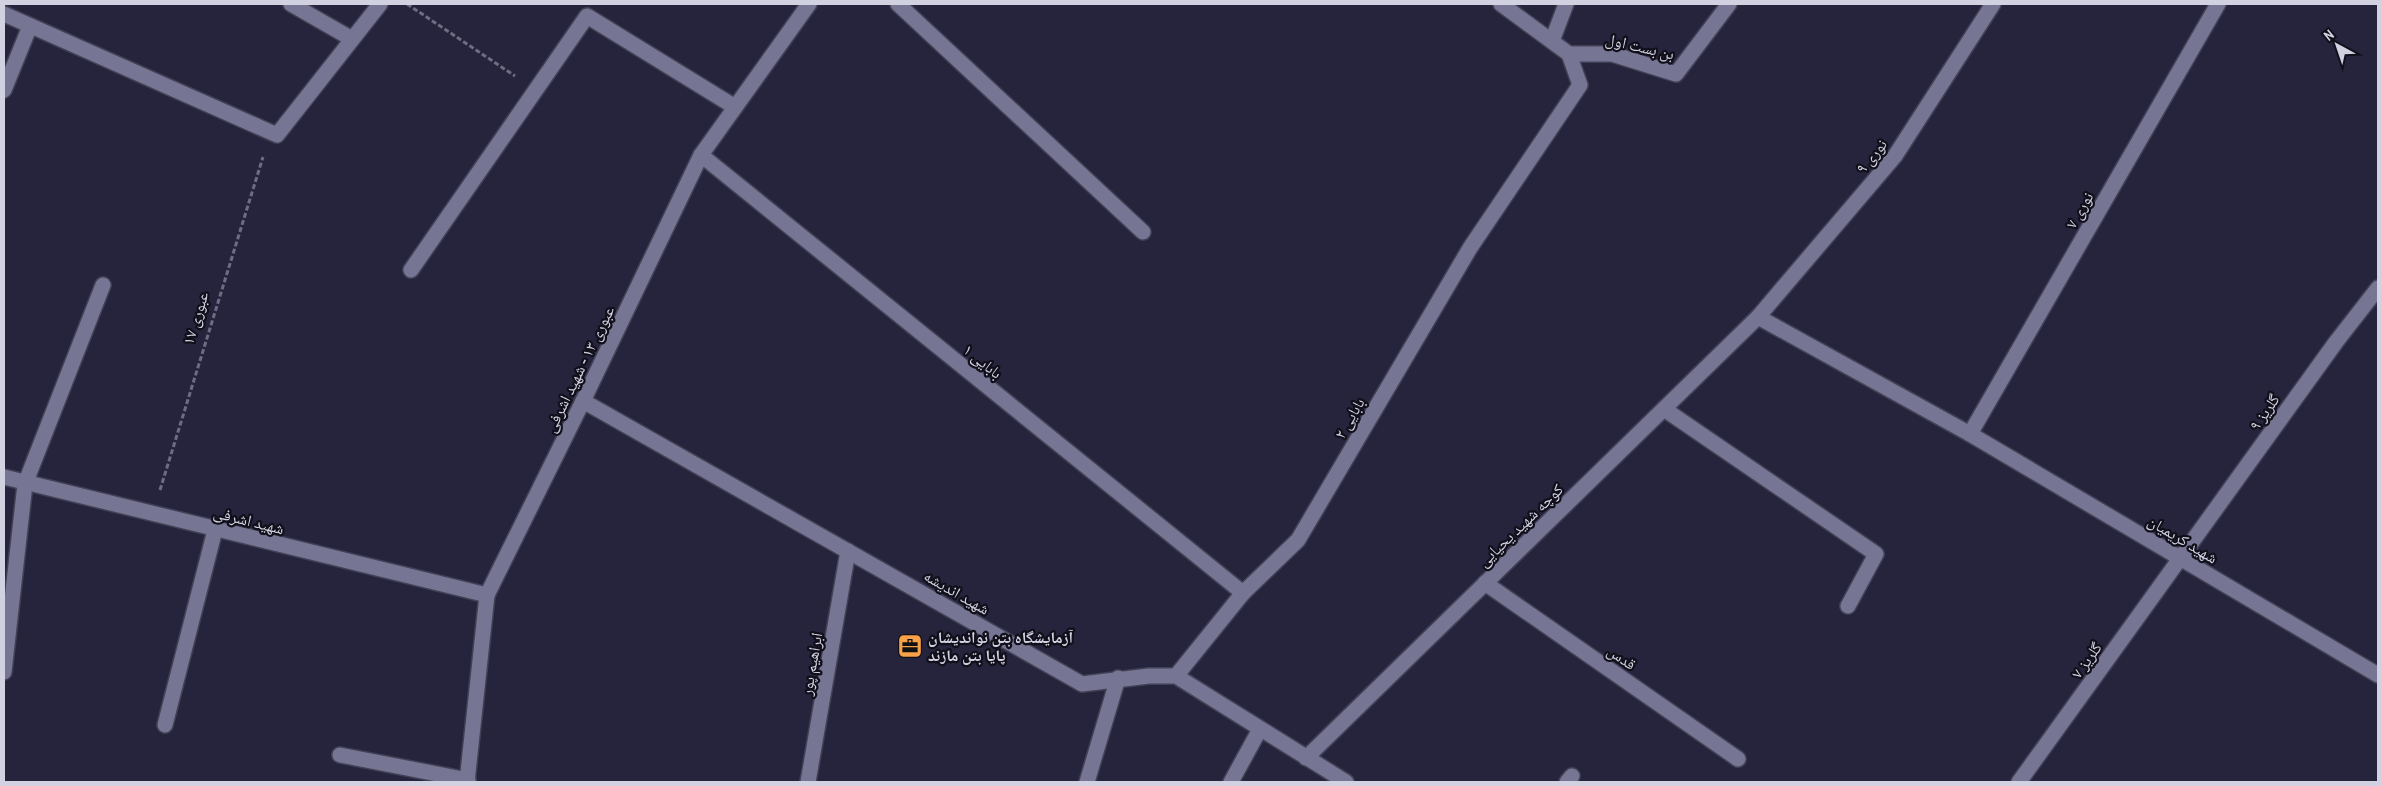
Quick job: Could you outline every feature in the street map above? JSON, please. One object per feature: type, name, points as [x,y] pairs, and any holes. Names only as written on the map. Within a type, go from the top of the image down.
[{"type":"street","points":[[291,4],[352,39]]},
{"type":"street","points":[[4,14],[277,136],[380,4]]},
{"type":"street","name":"عبوری ۱۳ - شهید اشرفی","points":[[468,781],[486,595],[583,400],[701,155],[809,4]]},
{"type":"street","points":[[898,4],[1143,232]]},
{"type":"street","points":[[1501,4],[1569,54]]},
{"type":"street","points":[[1552,41],[1566,4]]},
{"type":"street","name":"بن بست اول","points":[[1569,54],[1612,54],[1676,74],[1729,4]]},
{"type":"street","name":"نوری ۹","points":[[1758,317],[1895,156],[1993,4]]},
{"type":"street","name":"نوری ۷","points":[[1970,434],[2218,4]]},
{"type":"street","points":[[411,270],[587,16],[735,107]]},
{"type":"street","points":[[4,90],[30,26]]},
{"type":"street","name":"بابایی ۲","points":[[1176,676],[1243,593],[1298,540],[1470,248],[1580,85],[1569,54]]},
{"type":"street","name":"بابایی ۱","points":[[701,155],[1243,593]]},
{"type":"street","points":[[4,672],[25,484],[103,286]]},
{"type":"street","name":"گلریز ۹","points":[[2181,558],[2336,342],[2378,288]]},
{"type":"street","name":"کوچه شهید یحیایی","points":[[1306,758],[1758,317]]},
{"type":"street","name":"شهید کریمیان","points":[[1758,317],[1970,434],[2378,675]]},
{"type":"street","name":"شهید اندیشه","points":[[583,400],[1082,684],[1118,678],[1176,676]]},
{"type":"street","points":[[1664,409],[1876,554],[1848,606]]},
{"type":"street","name":"شهید اشرفی","points":[[4,478],[486,595]]},
{"type":"street","points":[[166,725],[215,530]]},
{"type":"street","name":"ابراهیم پور","points":[[808,782],[848,551]]},
{"type":"street","name":"گلریز ۷","points":[[2019,782],[2181,558]]},
{"type":"street","name":"قدس","points":[[1486,583],[1738,760]]},
{"type":"street","points":[[1176,676],[1346,782]]},
{"type":"street","points":[[1086,782],[1118,678]]},
{"type":"street","points":[[1231,782],[1260,729]]},
{"type":"street","points":[[340,755],[468,781]]},
{"type":"path","points":[[407,4],[536,90]]},
{"type":"path","name":"عبوری ۱۷","points":[[153,515],[265,151],[277,136]]},
{"type":"place","name":"آزمایشگاه بتن نواندیشان پایا بتن مازند","points":[[910,646]]}]
